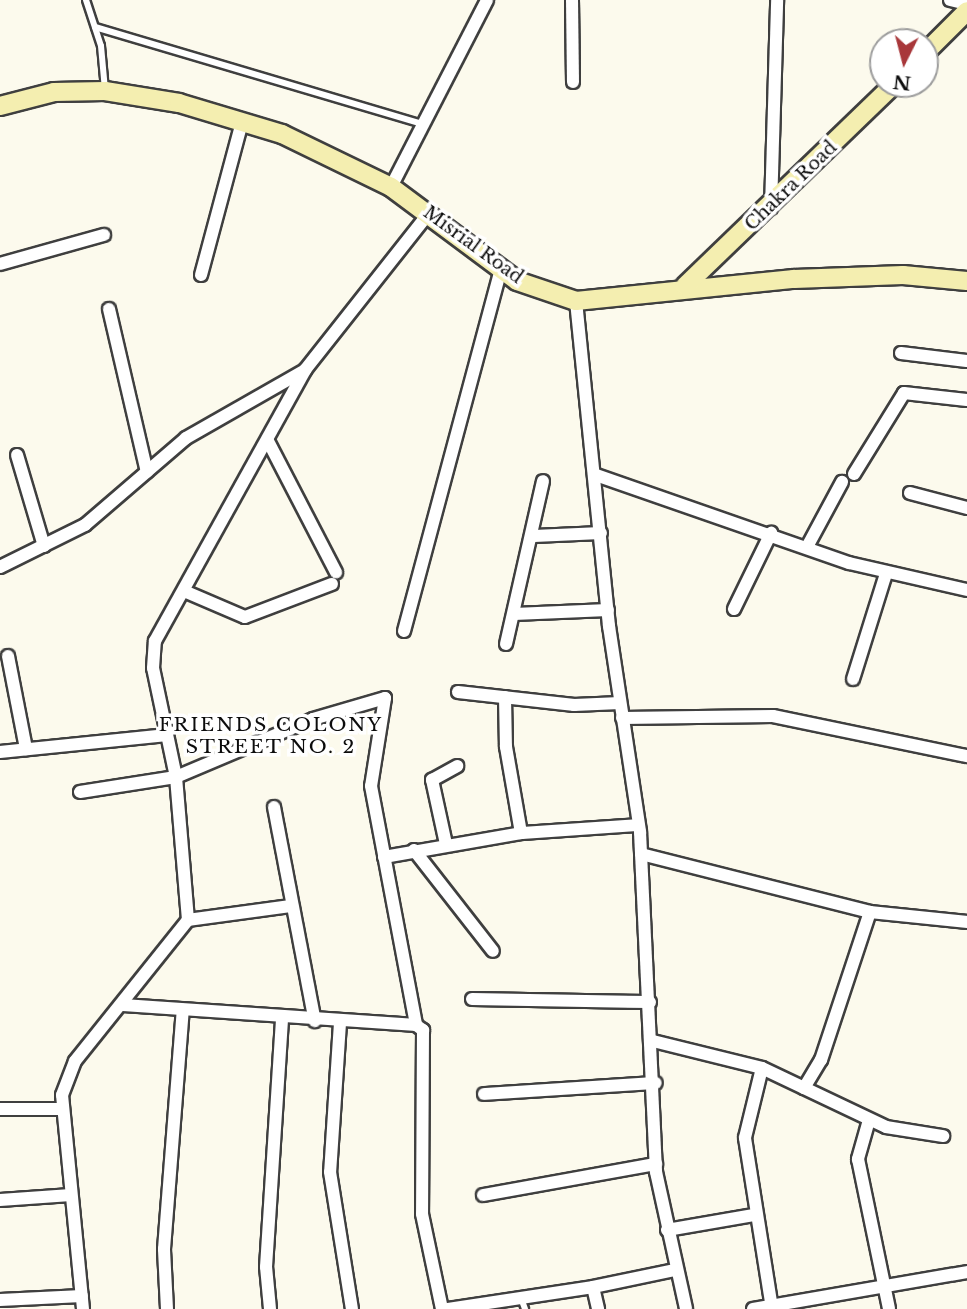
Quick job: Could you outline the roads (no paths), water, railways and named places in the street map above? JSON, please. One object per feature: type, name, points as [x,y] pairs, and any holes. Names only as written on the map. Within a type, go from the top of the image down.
[{"type":"main road","points":[[939,39],[967,10]]},
{"type":"main road","name":"Misrial Road","points":[[0,106],[54,92],[105,91],[179,103],[242,122],[391,187],[430,212],[517,281],[576,300],[685,286],[903,275],[967,281]]},
{"type":"main road","name":"Chakra Road","points":[[685,286],[771,208],[880,98]]},
{"type":"street","points":[[391,187],[487,0]]},
{"type":"street","points":[[572,0],[573,82]]},
{"type":"street","points":[[771,208],[777,0]]},
{"type":"street","points":[[950,0],[967,4]]},
{"type":"street","points":[[201,275],[242,122]]},
{"type":"street","points":[[0,1300],[82,1303],[62,1109],[75,1061],[188,920],[176,776],[153,668],[155,641],[305,370],[430,212]]},
{"type":"street","points":[[0,264],[104,234]]},
{"type":"street","points":[[404,631],[501,269]]},
{"type":"street","points":[[576,300],[608,610],[641,854],[656,1083],[656,1164],[667,1230],[686,1309]]},
{"type":"street","points":[[109,309],[147,472]]},
{"type":"street","points":[[901,353],[967,361]]},
{"type":"street","points":[[0,567],[85,525],[186,438],[305,370]]},
{"type":"street","points":[[854,474],[904,393],[967,399]]},
{"type":"street","points":[[184,591],[245,617],[334,578],[268,441]]},
{"type":"street","points":[[17,455],[44,546]]},
{"type":"street","points":[[596,475],[886,574],[967,590]]},
{"type":"street","points":[[506,643],[534,536],[543,481]]},
{"type":"street","points":[[807,547],[842,482]]},
{"type":"street","points":[[910,493],[967,508]]},
{"type":"street","points":[[534,536],[601,533]]},
{"type":"street","points":[[734,609],[771,533]]},
{"type":"street","points":[[853,679],[886,574]]},
{"type":"street","points":[[513,614],[608,610]]},
{"type":"street","points":[[8,656],[26,749]]},
{"type":"street","points":[[458,692],[620,703]]},
{"type":"street","points":[[505,697],[506,747],[521,833]]},
{"type":"street","points":[[79,792],[176,776],[303,723],[386,698],[371,786],[416,1025],[426,1045],[422,1214],[442,1309]]},
{"type":"street","points":[[622,718],[773,716],[967,756]]},
{"type":"street","points":[[0,752],[167,735]]},
{"type":"street","points":[[446,844],[432,775],[457,766]]},
{"type":"street","points":[[274,807],[290,906],[315,1021]]},
{"type":"street","points":[[384,857],[446,844],[521,833],[638,825]]},
{"type":"street","points":[[414,850],[493,951]]},
{"type":"street","points":[[641,854],[870,912],[967,922]]},
{"type":"street","points":[[188,920],[290,906]]},
{"type":"street","points":[[804,1088],[821,1060],[870,912]]},
{"type":"street","points":[[472,999],[650,1002]]},
{"type":"street","points":[[123,1004],[340,1023],[416,1025]]},
{"type":"street","points":[[167,1309],[164,1250],[183,1010]]},
{"type":"street","points":[[270,1309],[266,1267],[282,1018]]},
{"type":"street","points":[[340,1023],[330,1172],[352,1309]]},
{"type":"street","points":[[653,1041],[762,1068],[869,1120],[943,1136]]},
{"type":"street","points":[[762,1068],[745,1138],[754,1215],[772,1307]]},
{"type":"street","points":[[484,1094],[656,1083]]},
{"type":"street","points":[[0,1109],[62,1109]]},
{"type":"street","points":[[869,1120],[858,1159],[889,1309]]},
{"type":"street","points":[[483,1195],[656,1164]]},
{"type":"street","points":[[0,1200],[71,1195]]},
{"type":"street","points":[[667,1230],[754,1215]]},
{"type":"street","points":[[448,1309],[523,1303],[676,1270]]},
{"type":"street","points":[[753,1309],[830,1303],[885,1287],[967,1272]]},
{"type":"street","points":[[593,1287],[598,1309]]},
{"type":"lane","points":[[86,0],[95,27],[105,91]]},
{"type":"lane","points":[[95,27],[424,124]]},
{"type":"district","name":"FRIENDS COLONY STREET NO. 2","points":[[271,736]]}]
